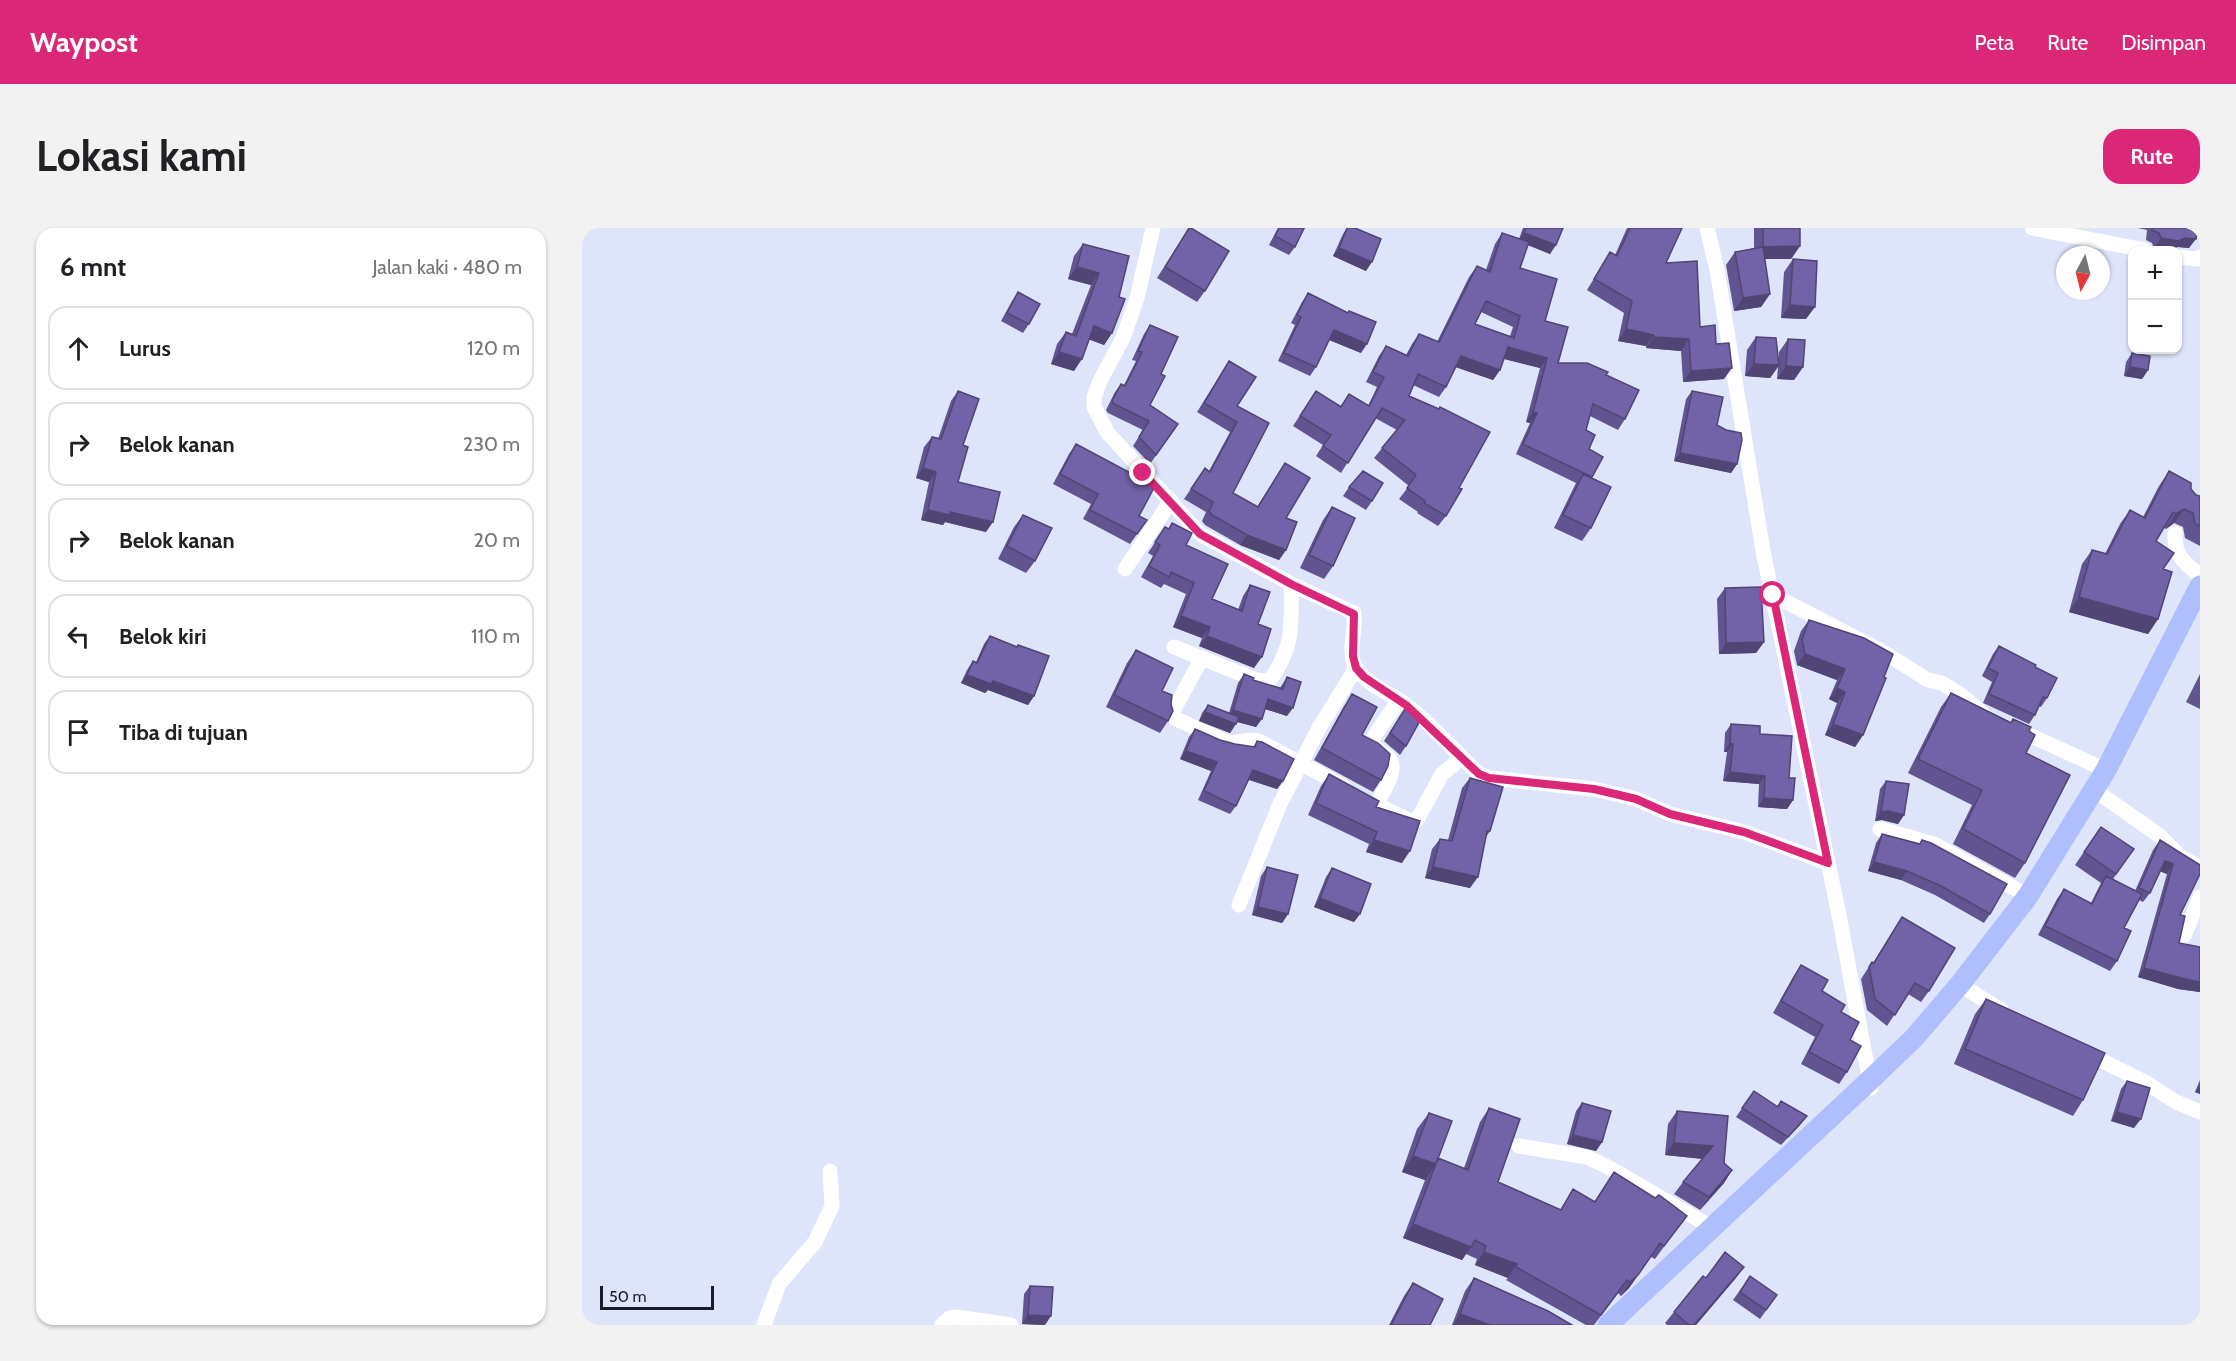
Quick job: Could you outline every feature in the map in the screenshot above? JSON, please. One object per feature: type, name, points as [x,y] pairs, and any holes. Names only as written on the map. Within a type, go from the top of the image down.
[{"type":"highway","points":[[1966,987],[2028,896],[2106,770],[2200,586]]},
{"type":"highway","points":[[1628,1325],[1871,1087],[1914,1038],[2011,943],[2066,864],[2199,614]]},
{"type":"highway","points":[[1608,1325],[1711,1227],[1871,1087]]},
{"type":"street","points":[[1153,228],[1137,298],[1123,338],[1100,381],[1094,397],[1094,407],[1107,432],[1200,534],[1291,584],[1354,614],[1353,656],[1356,668],[1364,677],[1399,700],[1479,774],[1489,778],[1594,789],[1636,799],[1670,814],[1744,832],[1828,863]]},
{"type":"street","points":[[1707,228],[1763,551],[1828,863],[1871,1087]]},
{"type":"street","points":[[2032,228],[2128,247]]},
{"type":"street","points":[[2182,257],[2197,259],[2200,256]]},
{"type":"street","points":[[1125,569],[1171,501]]},
{"type":"street","points":[[2175,533],[2177,555],[2200,576]]},
{"type":"street","points":[[1174,647],[1254,679],[1263,681],[1271,679],[1290,644],[1291,584]]},
{"type":"street","points":[[1773,595],[1884,652],[1928,680],[1942,683],[1961,695],[1979,712],[2106,770]]},
{"type":"street","points":[[1202,658],[1172,713],[1174,718],[1229,743],[1238,743],[1247,739],[1259,741],[1409,820],[1418,820],[1442,774],[1462,758]]},
{"type":"street","points":[[1239,905],[1281,804],[1319,728],[1356,668]]},
{"type":"street","points":[[1368,799],[1392,772],[1393,765],[1390,760],[1371,741],[1399,700]]},
{"type":"street","points":[[2103,796],[2160,836],[2180,856],[2200,868]]},
{"type":"street","points":[[1880,829],[1934,844],[2028,896]]},
{"type":"street","points":[[2184,936],[2200,897]]},
{"type":"street","points":[[1966,987],[2012,1016]]},
{"type":"street","points":[[2068,1045],[2145,1082],[2175,1102],[2200,1112]]},
{"type":"street","points":[[1519,1146],[1587,1157],[1711,1227]]},
{"type":"street","points":[[765,1325],[779,1284],[815,1242],[832,1206],[830,1171]]},
{"type":"street","points":[[942,1325],[950,1318],[957,1317],[1011,1325]]},
{"type":"building","points":[[1189,228],[1229,251],[1205,291],[1165,267]]},
{"type":"building","points":[[1279,228],[1304,228],[1295,247],[1275,236]]},
{"type":"building","points":[[1347,228],[1355,228],[1381,239],[1372,262],[1339,248]]},
{"type":"building","points":[[1526,228],[1563,228],[1556,245],[1524,233]]},
{"type":"building","points":[[1630,228],[1682,228],[1666,263],[1697,261],[1700,327],[1715,325],[1716,344],[1729,343],[1732,368],[1691,371],[1689,339],[1654,337],[1654,335],[1626,329],[1632,301],[1594,279],[1610,252],[1617,256]]},
{"type":"building","points":[[1763,228],[1800,228],[1800,246],[1763,247]]},
{"type":"building","points":[[2153,228],[2198,228],[2196,239],[2185,238],[2178,241],[2161,238],[2159,233],[2152,230]]},
{"type":"building","points":[[1502,233],[1529,242],[1520,268],[1557,279],[1545,321],[1568,327],[1558,363],[1587,363],[1608,372],[1606,375],[1639,390],[1625,419],[1593,404],[1586,430],[1595,435],[1589,449],[1603,457],[1592,477],[1523,444],[1537,413],[1533,412],[1547,358],[1508,347],[1500,370],[1461,356],[1446,387],[1418,374],[1409,396],[1439,409],[1440,407],[1490,432],[1446,516],[1424,503],[1425,501],[1407,488],[1416,475],[1382,448],[1405,420],[1382,408],[1348,463],[1323,446],[1331,435],[1300,416],[1316,391],[1341,407],[1349,394],[1369,406],[1384,377],[1373,372],[1386,346],[1408,356],[1419,334],[1439,342],[1477,266],[1490,272]],"holes":[[[1486,301],[1520,316],[1514,338],[1475,324]]]},
{"type":"building","points":[[1083,244],[1129,256],[1119,297],[1125,299],[1112,333],[1094,326],[1082,359],[1059,352],[1066,332],[1076,336],[1099,273],[1077,267]]},
{"type":"building","points":[[1763,247],[1770,294],[1743,298],[1735,252]]},
{"type":"building","points":[[1793,259],[1817,261],[1815,307],[1790,305]]},
{"type":"building","points":[[1018,292],[1040,304],[1029,324],[1007,313]]},
{"type":"building","points":[[1308,293],[1348,313],[1349,311],[1376,322],[1367,344],[1334,330],[1316,367],[1284,353],[1301,317],[1297,315]]},
{"type":"building","points":[[1150,325],[1178,337],[1161,374],[1165,376],[1150,405],[1178,424],[1156,455],[1139,437],[1149,421],[1112,401],[1121,384],[1125,386],[1142,352],[1138,351]]},
{"type":"building","points":[[1756,337],[1776,338],[1779,365],[1754,364]]},
{"type":"building","points":[[1788,339],[1805,340],[1803,367],[1786,366]]},
{"type":"building","points":[[2132,354],[2150,356],[2148,370],[2130,367]]},
{"type":"building","points":[[1229,361],[1256,377],[1237,406],[1269,423],[1233,493],[1258,507],[1285,463],[1310,478],[1286,518],[1297,522],[1286,550],[1247,535],[1212,515],[1209,511],[1213,502],[1191,489],[1205,468],[1210,472],[1237,422],[1204,403]]},
{"type":"building","points":[[958,391],[979,399],[963,445],[968,447],[958,482],[1000,492],[993,522],[950,512],[950,515],[928,510],[936,472],[923,468],[932,437],[941,439]]},
{"type":"building","points":[[1692,391],[1723,397],[1717,425],[1726,430],[1741,433],[1742,440],[1737,464],[1680,453]]},
{"type":"building","points":[[1076,444],[1155,486],[1139,516],[1147,520],[1137,534],[1090,510],[1098,494],[1060,474]]},
{"type":"building","points":[[1363,471],[1383,483],[1372,501],[1349,487]]},
{"type":"building","points":[[2169,471],[2191,483],[2191,489],[2200,496],[2200,526],[2195,524],[2193,513],[2184,509],[2176,514],[2173,512],[2156,541],[2174,553],[2163,569],[2172,572],[2158,619],[2079,597],[2092,550],[2107,554],[2130,510],[2145,518]]},
{"type":"building","points":[[1583,474],[1611,487],[1591,528],[1563,515]]},
{"type":"building","points":[[1332,507],[1355,518],[1333,566],[1309,555]]},
{"type":"building","points":[[1023,515],[1052,528],[1035,561],[1007,546]]},
{"type":"building","points":[[1172,523],[1192,533],[1186,545],[1228,564],[1212,599],[1242,611],[1250,585],[1270,592],[1258,624],[1271,629],[1262,657],[1207,636],[1210,627],[1181,616],[1194,583],[1171,572],[1169,577],[1149,566],[1160,545],[1155,542],[1165,527],[1169,529]]},
{"type":"building","points":[[1761,587],[1764,642],[1726,643],[1725,588]]},
{"type":"building","points":[[1809,620],[1864,638],[1893,654],[1863,735],[1833,724],[1845,692],[1837,688],[1845,669],[1805,654],[1802,640]]},
{"type":"building","points":[[990,636],[1049,656],[1034,696],[993,681],[991,684],[967,675],[973,661],[977,663]]},
{"type":"building","points":[[1999,646],[2057,678],[2047,698],[2043,697],[2035,715],[1989,694],[1998,673],[1988,668]]},
{"type":"building","points":[[1136,650],[1173,668],[1162,691],[1172,695],[1173,711],[1168,721],[1114,695]]},
{"type":"building","points":[[1244,674],[1254,678],[1253,680],[1283,689],[1287,677],[1301,682],[1293,708],[1268,699],[1262,719],[1233,710]]},
{"type":"building","points":[[1951,693],[2011,723],[2013,719],[2031,727],[2029,731],[2035,735],[2026,753],[2070,775],[2025,863],[1963,829],[1982,790],[1918,759]]},
{"type":"building","points":[[1352,694],[1377,707],[1362,735],[1378,743],[1390,754],[1388,766],[1381,780],[1322,748]]},
{"type":"building","points":[[1208,705],[1239,717],[1236,724],[1205,712]]},
{"type":"building","points":[[1406,707],[1422,717],[1406,746],[1390,733]]},
{"type":"building","points":[[1731,724],[1760,726],[1760,734],[1792,736],[1789,778],[1795,778],[1793,800],[1764,798],[1765,776],[1730,772],[1733,744],[1730,743]]},
{"type":"building","points":[[1195,729],[1235,744],[1255,747],[1257,741],[1262,742],[1294,759],[1283,781],[1253,770],[1236,806],[1204,791],[1217,762],[1186,751]]},
{"type":"building","points":[[1329,774],[1379,801],[1376,807],[1420,821],[1410,851],[1374,840],[1377,832],[1316,803]]},
{"type":"building","points":[[1470,778],[1503,787],[1490,831],[1487,831],[1478,877],[1433,867],[1440,839],[1452,841]]},
{"type":"building","points":[[1886,781],[1909,784],[1904,815],[1888,811],[1881,812]]},
{"type":"building","points":[[2101,827],[2134,849],[2116,874],[2084,852]]},
{"type":"building","points":[[1882,834],[1920,844],[1922,840],[1931,843],[2007,884],[1990,914],[1941,886],[1907,871],[1874,862]]},
{"type":"building","points":[[2160,840],[2200,865],[2200,874],[2180,915],[2185,916],[2179,943],[2200,947],[2200,982],[2144,968],[2173,864],[2165,861],[2150,893],[2139,888]]},
{"type":"building","points":[[1267,867],[1298,875],[1288,914],[1258,907]]},
{"type":"building","points":[[1332,868],[1371,884],[1360,914],[1320,898]]},
{"type":"building","points":[[2106,876],[2142,894],[2124,928],[2131,931],[2117,961],[2045,926],[2064,889],[2092,904]]},
{"type":"building","points":[[1902,917],[1955,948],[1929,991],[1915,983],[1895,1015],[1875,999],[1869,967],[1872,962],[1874,963]]},
{"type":"building","points":[[1801,965],[1828,980],[1822,991],[1845,1005],[1841,1012],[1859,1022],[1850,1040],[1861,1046],[1847,1072],[1809,1052],[1823,1025],[1781,1001]]},
{"type":"building","points":[[1986,999],[2105,1053],[2083,1100],[1965,1049]]},
{"type":"building","points":[[2127,1081],[2150,1088],[2141,1119],[2117,1112]]},
{"type":"building","points":[[1754,1091],[1778,1107],[1781,1101],[1807,1116],[1788,1137],[1742,1108]]},
{"type":"building","points":[[1582,1103],[1611,1111],[1602,1142],[1573,1135]]},
{"type":"building","points":[[1489,1108],[1520,1119],[1498,1182],[1561,1210],[1573,1189],[1595,1202],[1614,1172],[1655,1198],[1659,1195],[1687,1216],[1664,1246],[1660,1243],[1638,1275],[1630,1282],[1627,1280],[1601,1315],[1516,1267],[1517,1264],[1484,1252],[1486,1246],[1475,1240],[1471,1247],[1413,1224],[1438,1158],[1468,1170]]},
{"type":"building","points":[[1677,1111],[1728,1116],[1724,1163],[1732,1170],[1709,1197],[1683,1182],[1713,1146],[1674,1143]]},
{"type":"building","points":[[1429,1113],[1452,1121],[1436,1164],[1413,1156]]},
{"type":"building","points":[[1725,1252],[1744,1267],[1694,1325],[1689,1325],[1674,1312],[1703,1276],[1706,1278]]},
{"type":"building","points":[[1750,1276],[1777,1295],[1766,1310],[1740,1292]]},
{"type":"building","points":[[1474,1278],[1548,1311],[1572,1325],[1490,1325],[1460,1314]]},
{"type":"building","points":[[1413,1283],[1443,1299],[1430,1325],[1391,1325]]},
{"type":"building","points":[[1030,1286],[1053,1287],[1051,1316],[1028,1315]]},
{"type":"route","points":[[1143,473],[1200,534],[1291,584],[1348,609],[1354,614],[1353,656],[1356,668],[1364,677],[1406,705],[1479,774],[1489,778],[1594,789],[1636,799],[1670,814],[1744,832],[1828,863],[1773,595]]}]
